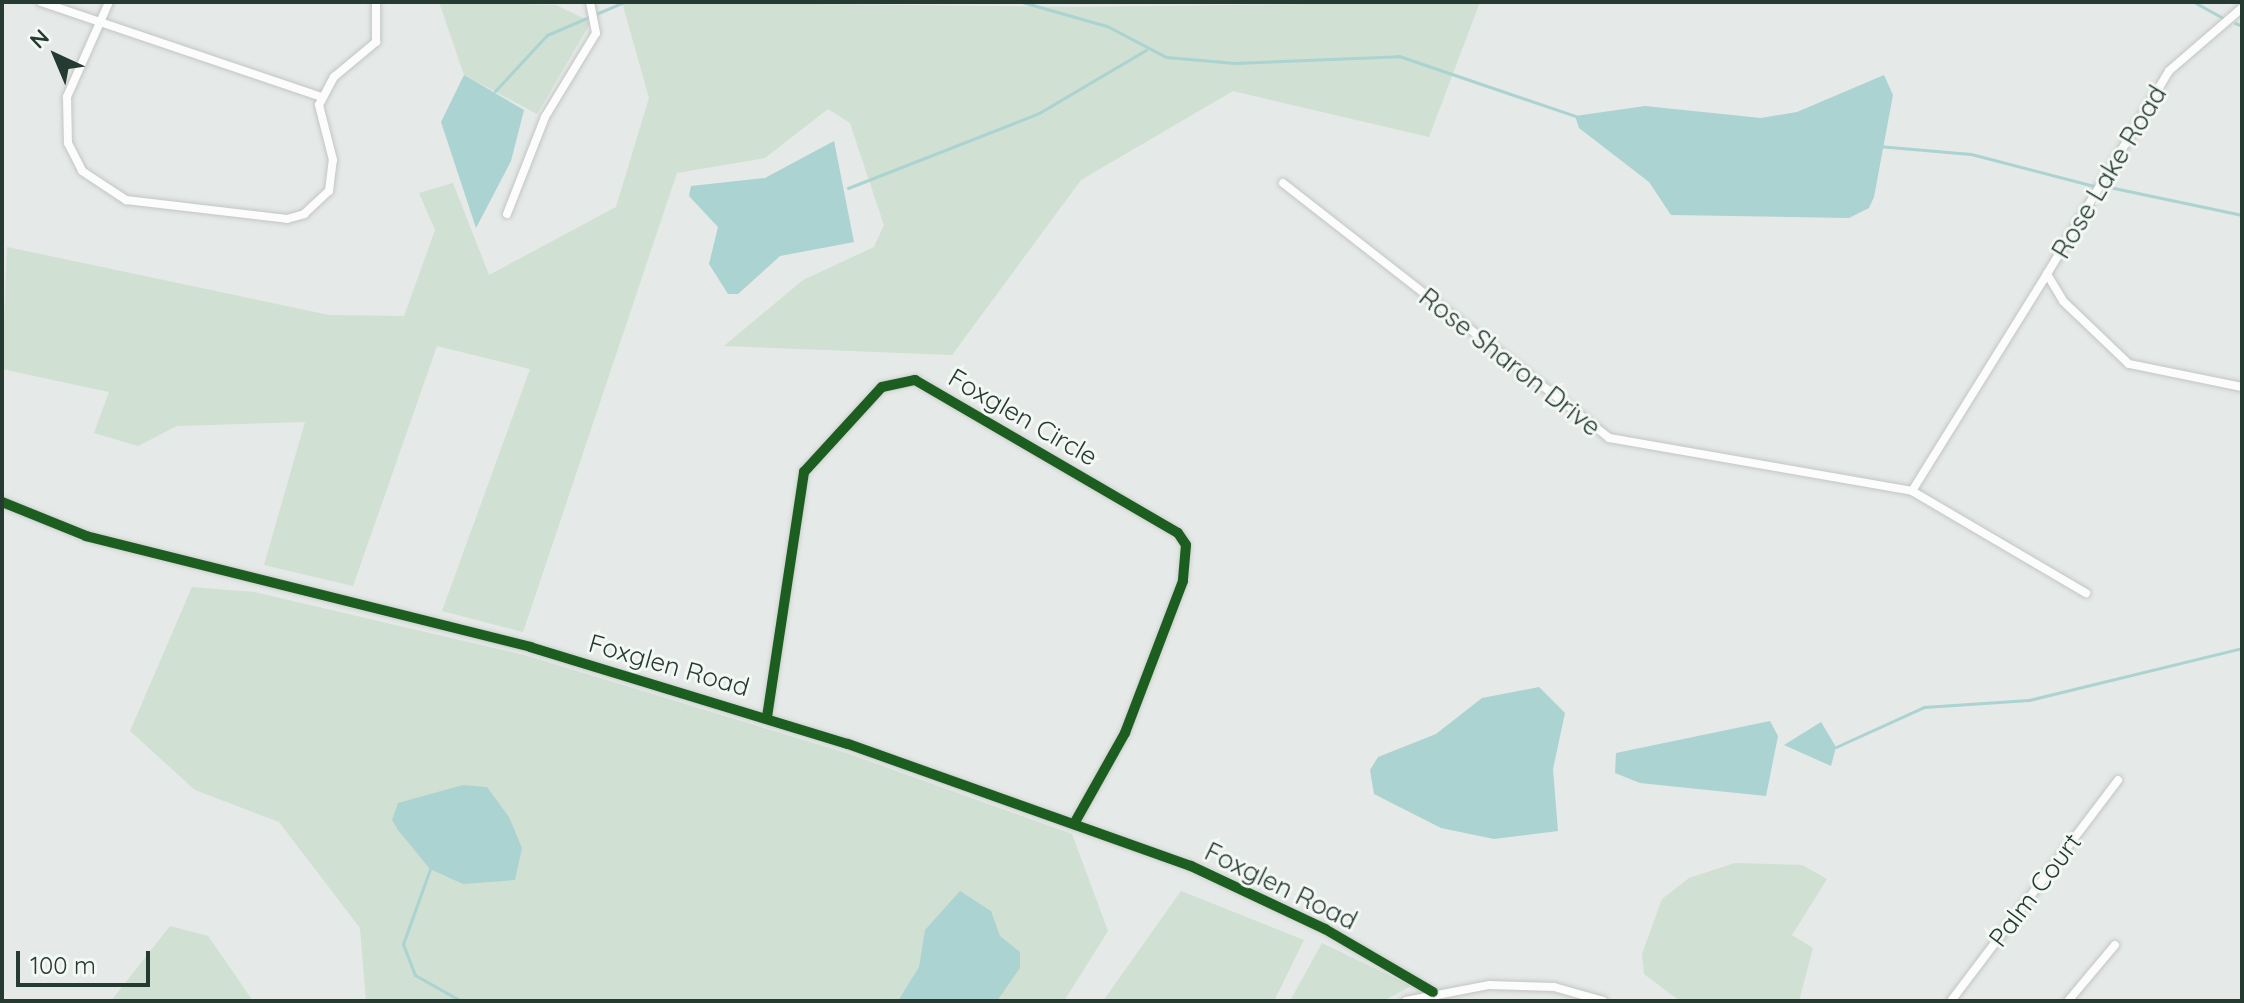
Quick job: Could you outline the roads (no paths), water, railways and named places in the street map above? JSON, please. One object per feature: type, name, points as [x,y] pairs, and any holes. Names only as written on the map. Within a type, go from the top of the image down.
[{"type":"street","points":[[41,2],[102,20],[322,97]]},
{"type":"street","points":[[109,2],[70,88],[66,133],[88,178],[126,200],[277,218],[304,214],[324,198],[333,175],[319,120],[322,97],[376,42],[376,2]]},
{"type":"street","points":[[507,214],[545,117],[597,24],[590,2]]},
{"type":"street","name":"Rose Lake Road","points":[[2242,8],[2169,71],[2047,274],[2063,301],[2129,364],[2242,387]]},
{"type":"street","name":"Rose Sharon Drive","points":[[1283,183],[1609,438],[1912,491],[2086,593]]},
{"type":"street","points":[[1912,491],[2047,274]]},
{"type":"street","name":"Foxglen Circle","points":[[767,717],[804,472],[882,387],[915,380],[1178,533],[1186,545],[1183,581],[1125,733],[1074,824]]},
{"type":"street","name":"Foxglen Road","points":[[2,502],[86,536],[530,647],[767,717],[1074,824],[1232,884],[1433,992]]},
{"type":"street","name":"Palm Court","points":[[1951,1001],[2118,780]]},
{"type":"street","points":[[2068,1001],[2115,945]]},
{"type":"street","points":[[1406,1001],[1433,992],[1532,986],[1603,1001]]},
{"type":"water","points":[[464,75],[524,110],[511,161],[476,228],[441,122]]},
{"type":"water","points":[[1884,75],[1893,95],[1874,197],[1869,208],[1849,218],[1671,215],[1649,182],[1579,128],[1575,116],[1645,106],[1761,118],[1797,112]]},
{"type":"water","points":[[834,141],[854,242],[780,256],[738,294],[728,294],[709,264],[718,227],[689,196],[691,186],[765,178]]},
{"type":"water","points":[[1539,687],[1565,713],[1553,769],[1558,831],[1494,839],[1441,828],[1374,794],[1370,770],[1378,757],[1436,734],[1482,698]]},
{"type":"water","points":[[1770,721],[1778,736],[1766,796],[1640,783],[1615,773],[1616,753]]},
{"type":"water","points":[[1821,722],[1836,747],[1831,766],[1784,745]]},
{"type":"water","points":[[463,785],[487,787],[509,817],[522,848],[515,880],[463,884],[430,869],[392,820],[398,803]]},
{"type":"water","points":[[960,891],[991,911],[1000,936],[1020,952],[1020,968],[997,1001],[898,1001],[919,967],[925,930]]},
{"type":"waterway","points":[[495,91],[547,35],[624,2]]},
{"type":"waterway","points":[[1022,2],[1107,26],[1166,57],[1235,63],[1399,56],[1575,116]]},
{"type":"waterway","points":[[2194,2],[2223,18]]},
{"type":"waterway","points":[[2235,23],[2242,26]]},
{"type":"waterway","points":[[848,188],[1039,113],[1146,50]]},
{"type":"waterway","points":[[1878,146],[1971,154],[2094,186]]},
{"type":"waterway","points":[[2109,187],[2242,215]]},
{"type":"waterway","points":[[1836,747],[1924,707],[2029,700],[2242,648]]},
{"type":"waterway","points":[[430,869],[403,944],[415,975],[461,1001]]}]
